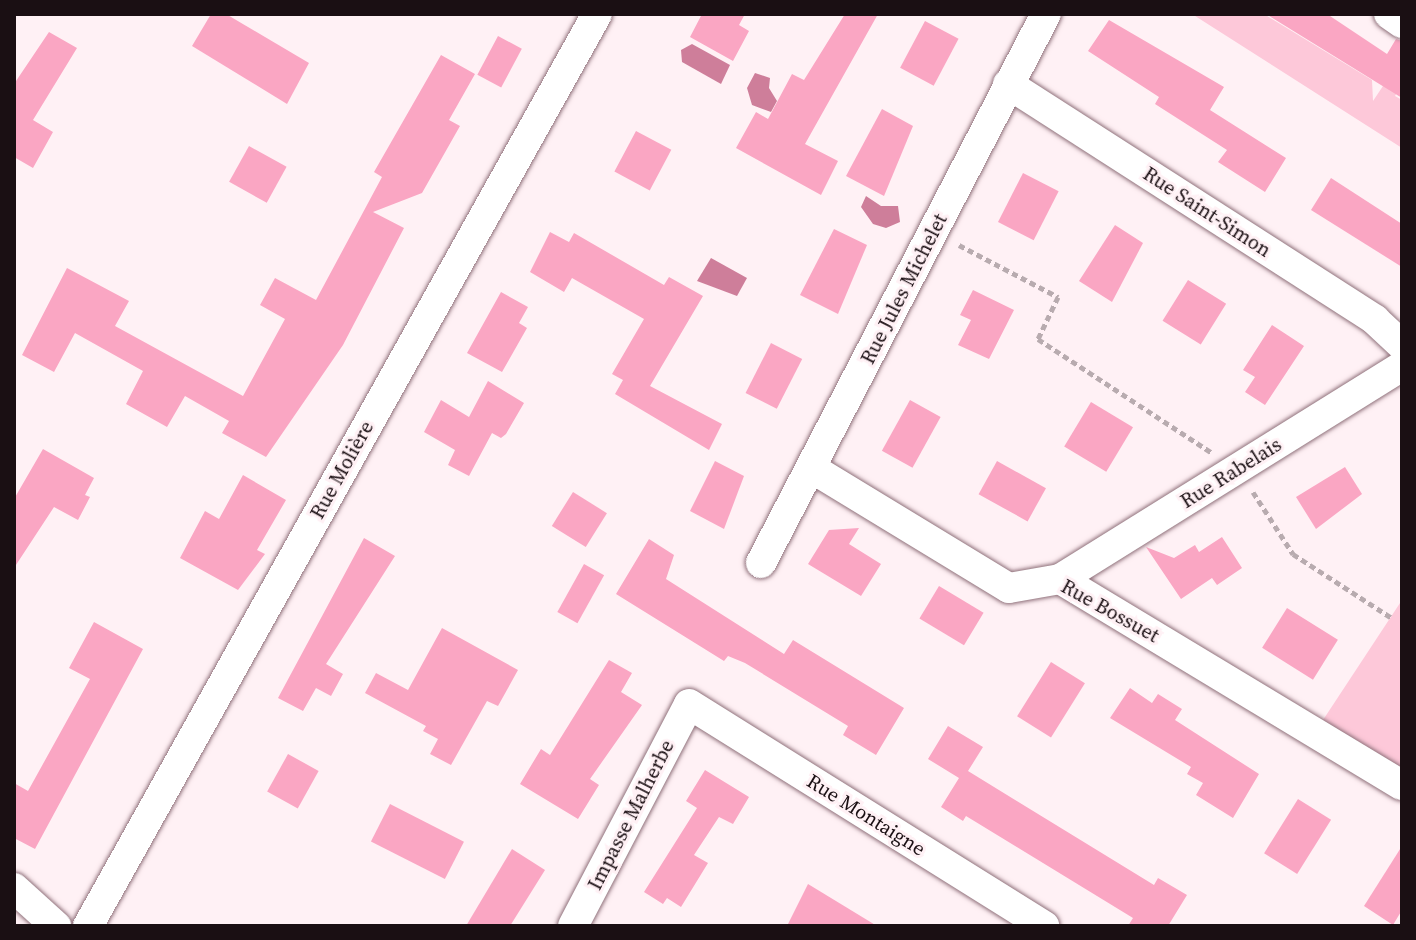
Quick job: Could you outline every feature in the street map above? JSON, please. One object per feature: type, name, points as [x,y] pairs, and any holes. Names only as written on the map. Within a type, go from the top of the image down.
[{"type":"street","name":"Rue Molière","points":[[88,926],[597,14]]},
{"type":"street","name":"Rue Jules Michelet","points":[[761,563],[813,469],[1046,14]]},
{"type":"street","points":[[1389,14],[1402,23]]},
{"type":"street","name":"Rue Saint-Simon","points":[[1008,84],[1375,320],[1402,345]]},
{"type":"street","name":"Rue Rabelais","points":[[1060,579],[1402,366]]},
{"type":"street","name":"Rue Bossuet","points":[[813,469],[1009,588],[1060,579],[1402,785]]},
{"type":"street","name":"Impasse Malherbe","points":[[573,926],[689,704]]},
{"type":"street","name":"Rue Montaigne","points":[[689,704],[1044,926]]},
{"type":"street","points":[[14,888],[56,926]]},
{"type":"path","points":[[933,232],[1058,297],[1038,339],[1237,469],[1293,554],[1392,618]]},
{"type":"shaded area","points":[[1192,14],[1264,14],[1372,80],[1373,101],[1391,74],[1402,84],[1395,96],[1402,100],[1402,148]]},
{"type":"shaded area","points":[[692,44],[730,65],[721,84],[682,62],[681,50]]},
{"type":"shaded area","points":[[755,73],[770,78],[769,88],[777,101],[771,112],[752,105],[747,88]]},
{"type":"shaded area","points":[[866,196],[881,206],[898,206],[900,222],[886,228],[873,224],[861,207]]},
{"type":"shaded area","points":[[711,258],[747,278],[737,296],[697,281]]},
{"type":"shaded area","points":[[1402,600],[1402,764],[1400,768],[1323,720]]},
{"type":"building","points":[[211,14],[226,14],[309,63],[287,104],[192,46]]},
{"type":"building","points":[[702,14],[745,14],[739,25],[749,31],[733,61],[690,37]]},
{"type":"building","points":[[845,14],[878,14],[805,144],[838,161],[821,195],[736,148],[756,112],[768,119],[792,74],[804,80]]},
{"type":"building","points":[[1266,14],[1327,14],[1387,54],[1396,39],[1402,41],[1402,98]]},
{"type":"building","points":[[1109,20],[1224,87],[1210,110],[1286,158],[1265,192],[1218,162],[1227,150],[1155,104],[1159,97],[1088,51]]},
{"type":"building","points":[[925,21],[959,39],[934,86],[900,68]]},
{"type":"building","points":[[49,32],[77,48],[33,120],[53,132],[33,168],[14,157],[14,84]]},
{"type":"building","points":[[498,36],[522,49],[501,88],[477,75]]},
{"type":"building","points":[[441,55],[475,74],[449,120],[460,126],[422,193],[373,212],[404,228],[343,345],[266,457],[222,433],[229,421],[185,396],[167,427],[126,404],[143,371],[75,333],[54,372],[22,355],[67,268],[129,301],[115,326],[243,396],[285,319],[260,305],[275,278],[316,300],[382,177],[374,172]]},
{"type":"building","points":[[882,109],[913,126],[884,196],[846,176]]},
{"type":"building","points":[[636,131],[671,150],[650,190],[614,172]]},
{"type":"building","points":[[249,146],[287,167],[267,203],[229,182]]},
{"type":"building","points":[[1023,173],[1059,191],[1034,240],[998,222]]},
{"type":"building","points":[[1331,178],[1402,224],[1402,267],[1311,210]]},
{"type":"building","points":[[1115,225],[1143,243],[1112,302],[1079,281]]},
{"type":"building","points":[[834,229],[867,245],[838,314],[800,295]]},
{"type":"building","points":[[550,232],[569,242],[574,233],[664,285],[669,277],[703,296],[650,386],[722,424],[709,450],[615,394],[623,380],[612,374],[644,319],[572,278],[564,292],[530,272]]},
{"type":"building","points":[[1188,280],[1226,304],[1201,345],[1163,321]]},
{"type":"building","points":[[973,290],[1014,310],[989,359],[958,345],[971,320],[960,315]]},
{"type":"building","points":[[501,292],[528,307],[519,323],[527,328],[502,372],[467,353]]},
{"type":"building","points":[[1272,325],[1304,346],[1265,405],[1245,392],[1255,377],[1243,370]]},
{"type":"building","points":[[771,343],[802,359],[777,409],[746,393]]},
{"type":"building","points":[[488,381],[524,403],[506,434],[501,438],[492,433],[469,476],[448,465],[455,450],[424,432],[441,400],[469,417]]},
{"type":"building","points":[[910,400],[941,417],[912,468],[882,451]]},
{"type":"building","points":[[1091,402],[1133,427],[1106,472],[1064,447]]},
{"type":"building","points":[[43,449],[94,478],[85,495],[90,497],[78,520],[54,507],[14,568],[14,499]]},
{"type":"building","points":[[715,461],[744,476],[724,529],[690,511]]},
{"type":"building","points":[[997,461],[1046,488],[1028,521],[979,494]]},
{"type":"building","points":[[1345,467],[1362,494],[1316,529],[1296,497]]},
{"type":"building","points":[[243,475],[286,500],[257,550],[265,554],[238,590],[180,558],[205,511],[219,519]]},
{"type":"building","points":[[573,492],[607,513],[586,547],[552,526]]},
{"type":"building","points":[[859,528],[849,544],[881,564],[861,596],[808,564],[829,530]]},
{"type":"building","points":[[1222,537],[1242,568],[1217,585],[1212,578],[1181,599],[1146,547],[1174,558],[1195,545],[1199,552]]},
{"type":"building","points":[[364,538],[395,556],[326,664],[343,674],[331,696],[316,688],[303,711],[278,698]]},
{"type":"building","points":[[649,539],[674,555],[666,579],[784,654],[793,640],[904,708],[876,755],[843,735],[848,726],[745,663],[728,656],[724,661],[616,594]]},
{"type":"building","points":[[584,564],[604,575],[577,623],[557,612]]},
{"type":"building","points":[[939,586],[984,613],[964,645],[919,619]]},
{"type":"building","points":[[1287,608],[1338,640],[1313,680],[1262,648]]},
{"type":"building","points":[[94,622],[143,649],[35,849],[14,838],[14,783],[28,791],[90,679],[69,668]]},
{"type":"building","points":[[442,628],[518,670],[498,706],[487,701],[451,765],[430,754],[438,739],[423,731],[426,726],[365,693],[376,673],[408,690]]},
{"type":"building","points":[[609,660],[632,673],[621,692],[642,705],[590,779],[599,785],[578,819],[520,784],[541,749],[550,755]]},
{"type":"building","points":[[1051,662],[1085,683],[1051,737],[1017,716]]},
{"type":"building","points":[[1130,688],[1152,703],[1158,694],[1182,709],[1175,720],[1259,774],[1233,818],[1196,795],[1203,783],[1187,774],[1191,767],[1110,718]]},
{"type":"building","points":[[948,726],[983,747],[968,771],[1154,885],[1158,878],[1187,895],[1168,926],[1128,926],[1133,918],[966,816],[963,821],[941,807],[959,778],[928,759]]},
{"type":"building","points":[[288,754],[319,771],[298,809],[267,792]]},
{"type":"building","points":[[705,770],[749,797],[733,824],[719,817],[694,855],[708,863],[681,907],[667,898],[663,904],[644,892],[697,808],[686,801]]},
{"type":"building","points":[[1298,799],[1331,820],[1297,874],[1264,853]]},
{"type":"building","points":[[390,804],[464,842],[445,879],[371,841]]},
{"type":"building","points":[[1402,846],[1402,910],[1393,925],[1364,906]]},
{"type":"building","points":[[512,849],[545,870],[510,926],[466,926]]},
{"type":"building","points":[[808,884],[877,926],[787,926]]}]
